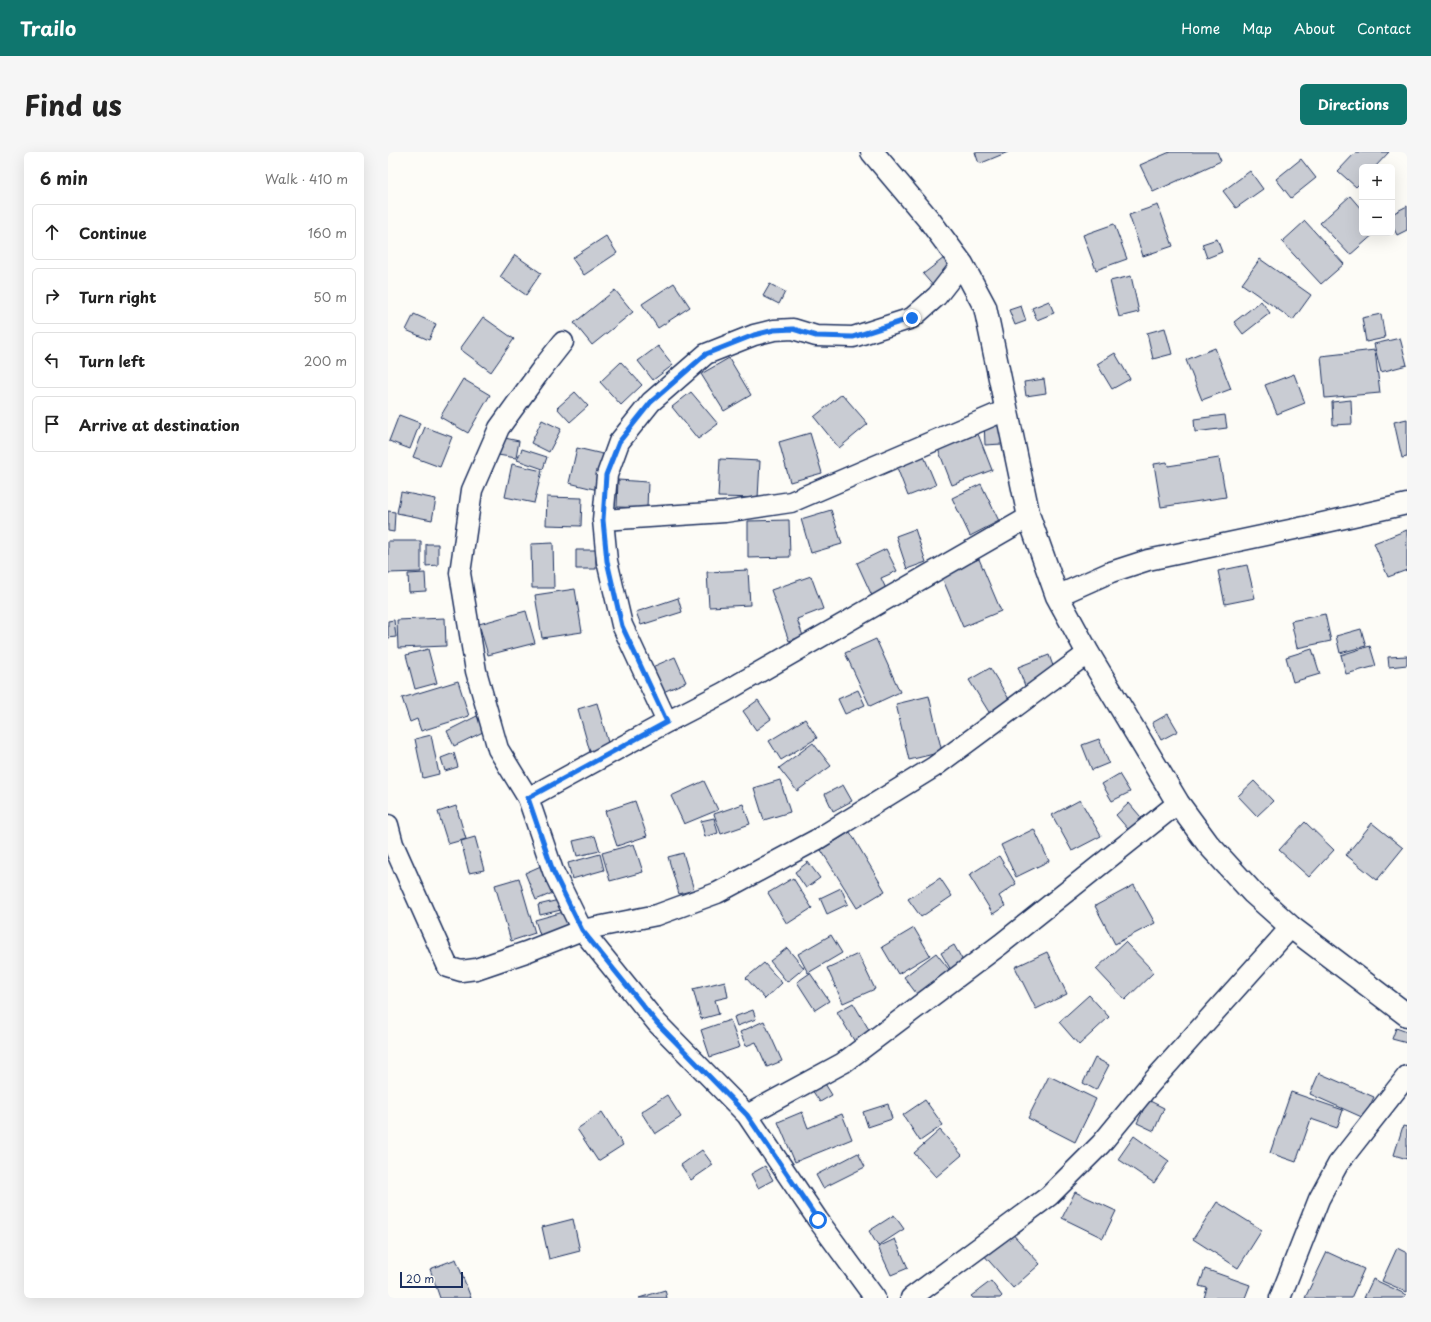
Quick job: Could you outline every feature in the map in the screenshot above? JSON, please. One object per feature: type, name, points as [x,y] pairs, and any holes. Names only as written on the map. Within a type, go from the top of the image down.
[{"type":"street","points":[[872,152],[930,221],[962,264],[985,307],[1029,517],[1057,596],[1088,653],[1178,803],[1208,844],[1253,893],[1291,927],[1407,1015]]},
{"type":"street","points":[[667,722],[622,626],[607,561],[603,520],[606,475],[619,442],[651,402],[706,354],[754,335],[774,330],[793,329],[816,336],[853,337],[912,318],[937,296],[962,264]]},
{"type":"street","points":[[563,342],[499,428],[472,490],[460,574],[476,671],[498,749],[528,798],[553,871],[582,930],[657,1023],[747,1115],[818,1220],[875,1298]]},
{"type":"street","points":[[603,520],[725,512],[791,502],[1006,410]]},
{"type":"street","points":[[1057,596],[1111,572],[1148,560],[1407,504]]},
{"type":"street","points":[[528,798],[667,722],[730,690],[1029,517]]},
{"type":"street","points":[[388,825],[393,844],[448,967],[461,972],[476,969],[526,952],[582,930],[657,915],[717,893],[816,840],[934,767],[1088,653]]},
{"type":"street","points":[[747,1115],[843,1063],[1001,944],[1178,803]]},
{"type":"street","points":[[911,1298],[1049,1196],[1101,1144],[1152,1082],[1291,927]]},
{"type":"street","points":[[1280,1298],[1319,1198],[1338,1164],[1407,1076]]},
{"type":"building","points":[[975,152],[1008,152],[979,164]]},
{"type":"building","points":[[1170,152],[1217,152],[1221,161],[1153,192],[1140,165]]},
{"type":"building","points":[[1356,152],[1389,152],[1378,164],[1359,164],[1359,184],[1356,187],[1338,171]]},
{"type":"building","points":[[1301,159],[1316,178],[1291,198],[1276,179]]},
{"type":"building","points":[[1250,171],[1263,189],[1236,208],[1223,191]]},
{"type":"building","points":[[1350,196],[1359,206],[1359,236],[1372,236],[1350,255],[1320,223]]},
{"type":"building","points":[[1158,205],[1173,246],[1143,256],[1129,215]]},
{"type":"building","points":[[1407,206],[1407,230],[1397,235],[1395,231],[1395,212]]},
{"type":"building","points":[[1305,221],[1344,264],[1321,284],[1282,242]]},
{"type":"building","points":[[1114,224],[1127,259],[1096,270],[1083,235]]},
{"type":"building","points":[[606,236],[617,253],[584,275],[572,258]]},
{"type":"building","points":[[1217,239],[1222,252],[1207,258],[1202,244]]},
{"type":"building","points":[[515,255],[541,273],[526,295],[500,277]]},
{"type":"building","points":[[944,258],[956,272],[935,288],[923,274]]},
{"type":"building","points":[[1260,259],[1311,295],[1293,320],[1242,284]]},
{"type":"building","points":[[1131,276],[1139,312],[1119,317],[1110,281]]},
{"type":"building","points":[[674,283],[690,307],[658,328],[642,304]]},
{"type":"building","points":[[770,284],[785,292],[779,304],[763,296]]},
{"type":"building","points":[[615,290],[633,312],[592,345],[574,323]]},
{"type":"building","points":[[1049,301],[1054,313],[1037,320],[1032,308]]},
{"type":"building","points":[[1261,301],[1270,313],[1243,334],[1234,322]]},
{"type":"building","points":[[1021,306],[1026,321],[1015,325],[1009,310]]},
{"type":"building","points":[[414,314],[436,324],[429,340],[406,330]]},
{"type":"building","points":[[1381,314],[1385,338],[1366,342],[1362,318]]},
{"type":"building","points":[[483,317],[514,339],[491,372],[460,349]]},
{"type":"building","points":[[1165,328],[1172,354],[1153,359],[1147,333]]},
{"type":"building","points":[[1400,338],[1407,365],[1381,372],[1374,344]]},
{"type":"building","points":[[658,346],[673,365],[653,380],[638,361]]},
{"type":"building","points":[[1215,348],[1231,389],[1202,400],[1186,360]]},
{"type":"building","points":[[1375,350],[1380,393],[1325,398],[1321,356]]},
{"type":"building","points":[[1115,353],[1130,379],[1112,389],[1097,364]]},
{"type":"building","points":[[729,358],[751,395],[724,411],[701,374]]},
{"type":"building","points":[[621,362],[642,385],[621,405],[600,382]]},
{"type":"building","points":[[1294,374],[1305,403],[1277,414],[1265,385]]},
{"type":"building","points":[[463,379],[490,395],[468,433],[440,417]]},
{"type":"building","points":[[1044,379],[1046,393],[1026,396],[1024,382]]},
{"type":"building","points":[[575,392],[588,406],[570,422],[557,408]]},
{"type":"building","points":[[691,392],[718,424],[698,439],[672,407]]},
{"type":"building","points":[[842,394],[868,424],[839,448],[814,417]]},
{"type":"building","points":[[1351,400],[1352,424],[1333,425],[1332,402]]},
{"type":"building","points":[[399,415],[420,423],[410,449],[389,441]]},
{"type":"building","points":[[1225,415],[1227,428],[1195,432],[1194,419]]},
{"type":"building","points":[[1407,419],[1407,457],[1402,458],[1394,422]]},
{"type":"building","points":[[542,420],[561,429],[549,452],[531,443]]},
{"type":"building","points":[[984,422],[1001,422],[1002,444],[985,445]]},
{"type":"building","points":[[425,427],[452,437],[440,467],[413,457]]},
{"type":"building","points":[[810,433],[822,473],[790,482],[779,442]]},
{"type":"building","points":[[978,434],[992,470],[952,485],[938,449]]},
{"type":"building","points":[[495,436],[519,441],[516,458],[492,454]]},
{"type":"building","points":[[577,448],[607,455],[598,490],[569,483]]},
{"type":"building","points":[[522,449],[547,457],[543,469],[517,460]]},
{"type":"building","points":[[923,454],[936,485],[908,496],[896,465]]},
{"type":"building","points":[[1219,458],[1226,497],[1161,507],[1154,464],[1167,462],[1168,466]]},
{"type":"building","points":[[720,459],[760,461],[758,498],[718,497]]},
{"type":"building","points":[[512,464],[542,471],[534,503],[505,497]]},
{"type":"building","points":[[618,480],[648,482],[647,508],[617,507]]},
{"type":"building","points":[[981,484],[999,521],[970,536],[952,498]]},
{"type":"building","points":[[401,492],[436,499],[432,520],[397,513]]},
{"type":"building","points":[[547,497],[582,498],[581,526],[546,525]]},
{"type":"building","points":[[831,510],[842,544],[811,553],[801,519]]},
{"type":"building","points":[[388,511],[395,512],[394,532],[388,531]]},
{"type":"building","points":[[789,520],[790,557],[748,558],[748,521]]},
{"type":"building","points":[[915,529],[926,562],[907,569],[896,536]]},
{"type":"building","points":[[1407,530],[1407,570],[1388,577],[1374,543]]},
{"type":"building","points":[[388,541],[421,541],[421,572],[388,573]]},
{"type":"building","points":[[553,543],[554,588],[532,588],[531,544]]},
{"type":"building","points":[[426,544],[438,544],[438,565],[426,566]]},
{"type":"building","points":[[886,549],[897,571],[881,578],[888,593],[874,600],[857,563]]},
{"type":"building","points":[[576,550],[596,550],[596,569],[576,569]]},
{"type":"building","points":[[979,559],[1001,611],[963,627],[941,575]]},
{"type":"building","points":[[1247,565],[1255,598],[1225,604],[1218,571]]},
{"type":"building","points":[[748,570],[750,605],[709,607],[707,572]]},
{"type":"building","points":[[425,573],[426,591],[409,592],[408,574]]},
{"type":"building","points":[[811,576],[823,609],[797,619],[803,636],[789,641],[771,590]]},
{"type":"building","points":[[575,589],[582,632],[542,638],[535,595]]},
{"type":"building","points":[[678,598],[682,612],[641,625],[636,612]]},
{"type":"building","points":[[526,611],[535,643],[488,655],[479,624]]},
{"type":"building","points":[[1325,614],[1331,641],[1297,648],[1291,621]]},
{"type":"building","points":[[445,618],[446,646],[398,648],[397,620]]},
{"type":"building","points":[[394,620],[396,637],[388,638],[388,621]]},
{"type":"building","points":[[1361,629],[1366,646],[1340,653],[1336,636]]},
{"type":"building","points":[[876,639],[900,692],[870,706],[845,653]]},
{"type":"building","points":[[1370,646],[1376,666],[1346,674],[1341,655]]},
{"type":"building","points":[[428,649],[437,683],[415,689],[406,655]]},
{"type":"building","points":[[1312,649],[1320,674],[1293,682],[1286,657]]},
{"type":"building","points":[[1049,655],[1056,674],[1025,686],[1018,667]]},
{"type":"building","points":[[1407,656],[1407,665],[1389,667],[1388,657]]},
{"type":"building","points":[[675,657],[686,682],[661,693],[650,668]]},
{"type":"building","points":[[990,668],[1012,704],[992,717],[969,680]]},
{"type":"building","points":[[458,681],[469,716],[421,731],[417,719],[410,722],[402,698]]},
{"type":"building","points":[[858,690],[865,705],[845,714],[838,699]]},
{"type":"building","points":[[929,696],[942,752],[909,760],[896,704]]},
{"type":"building","points":[[758,700],[771,719],[756,730],[743,711]]},
{"type":"building","points":[[597,703],[609,746],[590,752],[578,709]]},
{"type":"building","points":[[1168,714],[1178,731],[1161,740],[1152,723]]},
{"type":"building","points":[[477,716],[485,731],[454,746],[447,731]]},
{"type":"building","points":[[805,719],[817,738],[781,760],[769,741]]},
{"type":"building","points":[[431,735],[439,774],[423,778],[415,739]]},
{"type":"building","points":[[1099,739],[1109,763],[1092,770],[1082,745]]},
{"type":"building","points":[[813,743],[831,766],[797,791],[779,768]]},
{"type":"building","points":[[454,753],[458,767],[445,771],[441,758]]},
{"type":"building","points":[[1119,774],[1130,792],[1112,801],[1102,784]]},
{"type":"building","points":[[780,780],[790,812],[764,820],[754,788]]},
{"type":"building","points":[[704,781],[718,810],[684,824],[671,796]]},
{"type":"building","points":[[1254,781],[1273,801],[1257,816],[1238,796]]},
{"type":"building","points":[[843,785],[852,801],[833,811],[825,794]]},
{"type":"building","points":[[1080,800],[1101,836],[1072,851],[1052,815]]},
{"type":"building","points":[[635,801],[647,836],[617,846],[605,811]]},
{"type":"building","points":[[1129,803],[1146,823],[1133,835],[1116,815]]},
{"type":"building","points":[[743,804],[750,824],[721,834],[714,814]]},
{"type":"building","points":[[456,806],[466,839],[448,844],[438,812]]},
{"type":"building","points":[[714,818],[718,833],[705,837],[701,821]]},
{"type":"building","points":[[1305,822],[1334,850],[1309,877],[1279,850]]},
{"type":"building","points":[[1372,823],[1403,848],[1377,880],[1346,855]]},
{"type":"building","points":[[1034,829],[1049,861],[1016,877],[1001,845]]},
{"type":"building","points":[[850,832],[885,891],[857,908],[821,850]]},
{"type":"building","points":[[595,836],[600,851],[577,856],[573,841]]},
{"type":"building","points":[[475,837],[484,870],[469,873],[461,841]]},
{"type":"building","points":[[634,844],[643,872],[610,881],[602,853]]},
{"type":"building","points":[[683,853],[694,890],[679,894],[668,857]]},
{"type":"building","points":[[600,854],[604,870],[572,879],[568,863]]},
{"type":"building","points":[[999,856],[1016,884],[999,896],[1005,906],[993,914],[969,875]]},
{"type":"building","points":[[808,862],[820,878],[806,888],[795,872]]},
{"type":"building","points":[[543,865],[555,892],[536,900],[525,873]]},
{"type":"building","points":[[519,878],[535,933],[511,941],[495,885]]},
{"type":"building","points":[[793,878],[812,908],[787,924],[768,893]]},
{"type":"building","points":[[940,878],[952,896],[921,917],[908,899]]},
{"type":"building","points":[[1134,885],[1155,923],[1115,944],[1095,906]]},
{"type":"building","points":[[841,888],[848,904],[827,914],[820,898]]},
{"type":"building","points":[[563,899],[565,909],[540,915],[538,905]]},
{"type":"building","points":[[567,911],[571,926],[540,935],[535,920]]},
{"type":"building","points":[[914,928],[930,955],[898,974],[882,947]]},
{"type":"building","points":[[831,935],[842,953],[808,973],[798,954]]},
{"type":"building","points":[[1125,942],[1154,972],[1125,1000],[1096,969]]},
{"type":"building","points":[[954,945],[967,968],[954,975],[941,953]]},
{"type":"building","points":[[787,948],[804,968],[787,982],[770,961]]},
{"type":"building","points":[[1047,952],[1067,994],[1036,1009],[1015,967]]},
{"type":"building","points":[[936,953],[952,973],[919,997],[904,977]]},
{"type":"building","points":[[858,954],[875,989],[843,1003],[827,968]]},
{"type":"building","points":[[764,963],[782,983],[765,999],[746,978]]},
{"type":"building","points":[[810,973],[829,1001],[815,1010],[797,982]]},
{"type":"building","points":[[725,981],[728,997],[715,1000],[719,1014],[701,1019],[693,989]]},
{"type":"building","points":[[1089,995],[1109,1017],[1079,1045],[1059,1022]]},
{"type":"building","points":[[853,1003],[871,1033],[855,1042],[837,1012]]},
{"type":"building","points":[[753,1010],[756,1019],[737,1026],[734,1017]]},
{"type":"building","points":[[730,1020],[740,1047],[710,1057],[701,1030]]},
{"type":"building","points":[[764,1021],[782,1061],[767,1067],[756,1042],[746,1046],[740,1032]]},
{"type":"building","points":[[1396,1028],[1407,1032],[1407,1043],[1392,1039]]},
{"type":"building","points":[[1095,1058],[1109,1065],[1096,1090],[1083,1083]]},
{"type":"building","points":[[1319,1073],[1374,1097],[1364,1118],[1310,1094]]},
{"type":"building","points":[[1049,1076],[1096,1099],[1075,1142],[1028,1118]]},
{"type":"building","points":[[824,1082],[832,1095],[820,1102],[812,1090]]},
{"type":"building","points":[[1291,1092],[1343,1110],[1337,1128],[1311,1119],[1296,1162],[1270,1153]]},
{"type":"building","points":[[667,1095],[681,1117],[655,1134],[641,1112]]},
{"type":"building","points":[[925,1100],[943,1125],[920,1141],[903,1115]]},
{"type":"building","points":[[1148,1100],[1164,1108],[1154,1131],[1137,1123]]},
{"type":"building","points":[[888,1104],[892,1119],[868,1127],[863,1112]]},
{"type":"building","points":[[602,1112],[623,1145],[598,1161],[577,1129]]},
{"type":"building","points":[[802,1112],[808,1128],[842,1114],[852,1139],[795,1162],[778,1122]]},
{"type":"building","points":[[1403,1126],[1407,1127],[1407,1159],[1394,1155]]},
{"type":"building","points":[[940,1130],[962,1155],[936,1177],[914,1153]]},
{"type":"building","points":[[1134,1136],[1169,1161],[1154,1183],[1118,1159]]},
{"type":"building","points":[[702,1150],[713,1165],[691,1180],[681,1165]]},
{"type":"building","points":[[858,1153],[865,1167],[823,1188],[816,1175]]},
{"type":"building","points":[[765,1166],[773,1180],[758,1188],[751,1174]]},
{"type":"building","points":[[1075,1192],[1116,1211],[1103,1238],[1062,1218]]},
{"type":"building","points":[[1217,1202],[1262,1230],[1238,1268],[1193,1239]]},
{"type":"building","points":[[894,1215],[904,1229],[878,1246],[869,1231]]},
{"type":"building","points":[[573,1219],[580,1251],[549,1259],[542,1227]]},
{"type":"building","points":[[1008,1229],[1040,1264],[1013,1288],[982,1253]]},
{"type":"building","points":[[895,1239],[908,1268],[891,1275],[878,1247]]},
{"type":"building","points":[[1397,1248],[1407,1253],[1407,1292],[1382,1281]]},
{"type":"building","points":[[1327,1252],[1364,1269],[1351,1298],[1305,1298]]},
{"type":"building","points":[[456,1259],[471,1298],[440,1298],[430,1269]]},
{"type":"building","points":[[1205,1269],[1250,1285],[1245,1298],[1204,1298],[1207,1288],[1199,1286]]},
{"type":"building","points":[[1373,1279],[1407,1295],[1406,1298],[1364,1298]]},
{"type":"building","points":[[991,1281],[1002,1296],[1000,1298],[973,1298],[971,1296]]},
{"type":"building","points":[[665,1290],[667,1298],[639,1298]]},
{"type":"route","points":[[818,1220],[747,1115],[657,1023],[582,930],[553,871],[528,798],[667,722],[622,626],[607,561],[603,520],[606,475],[619,442],[651,402],[706,354],[754,335],[774,330],[793,329],[816,336],[853,337],[912,318]]}]
